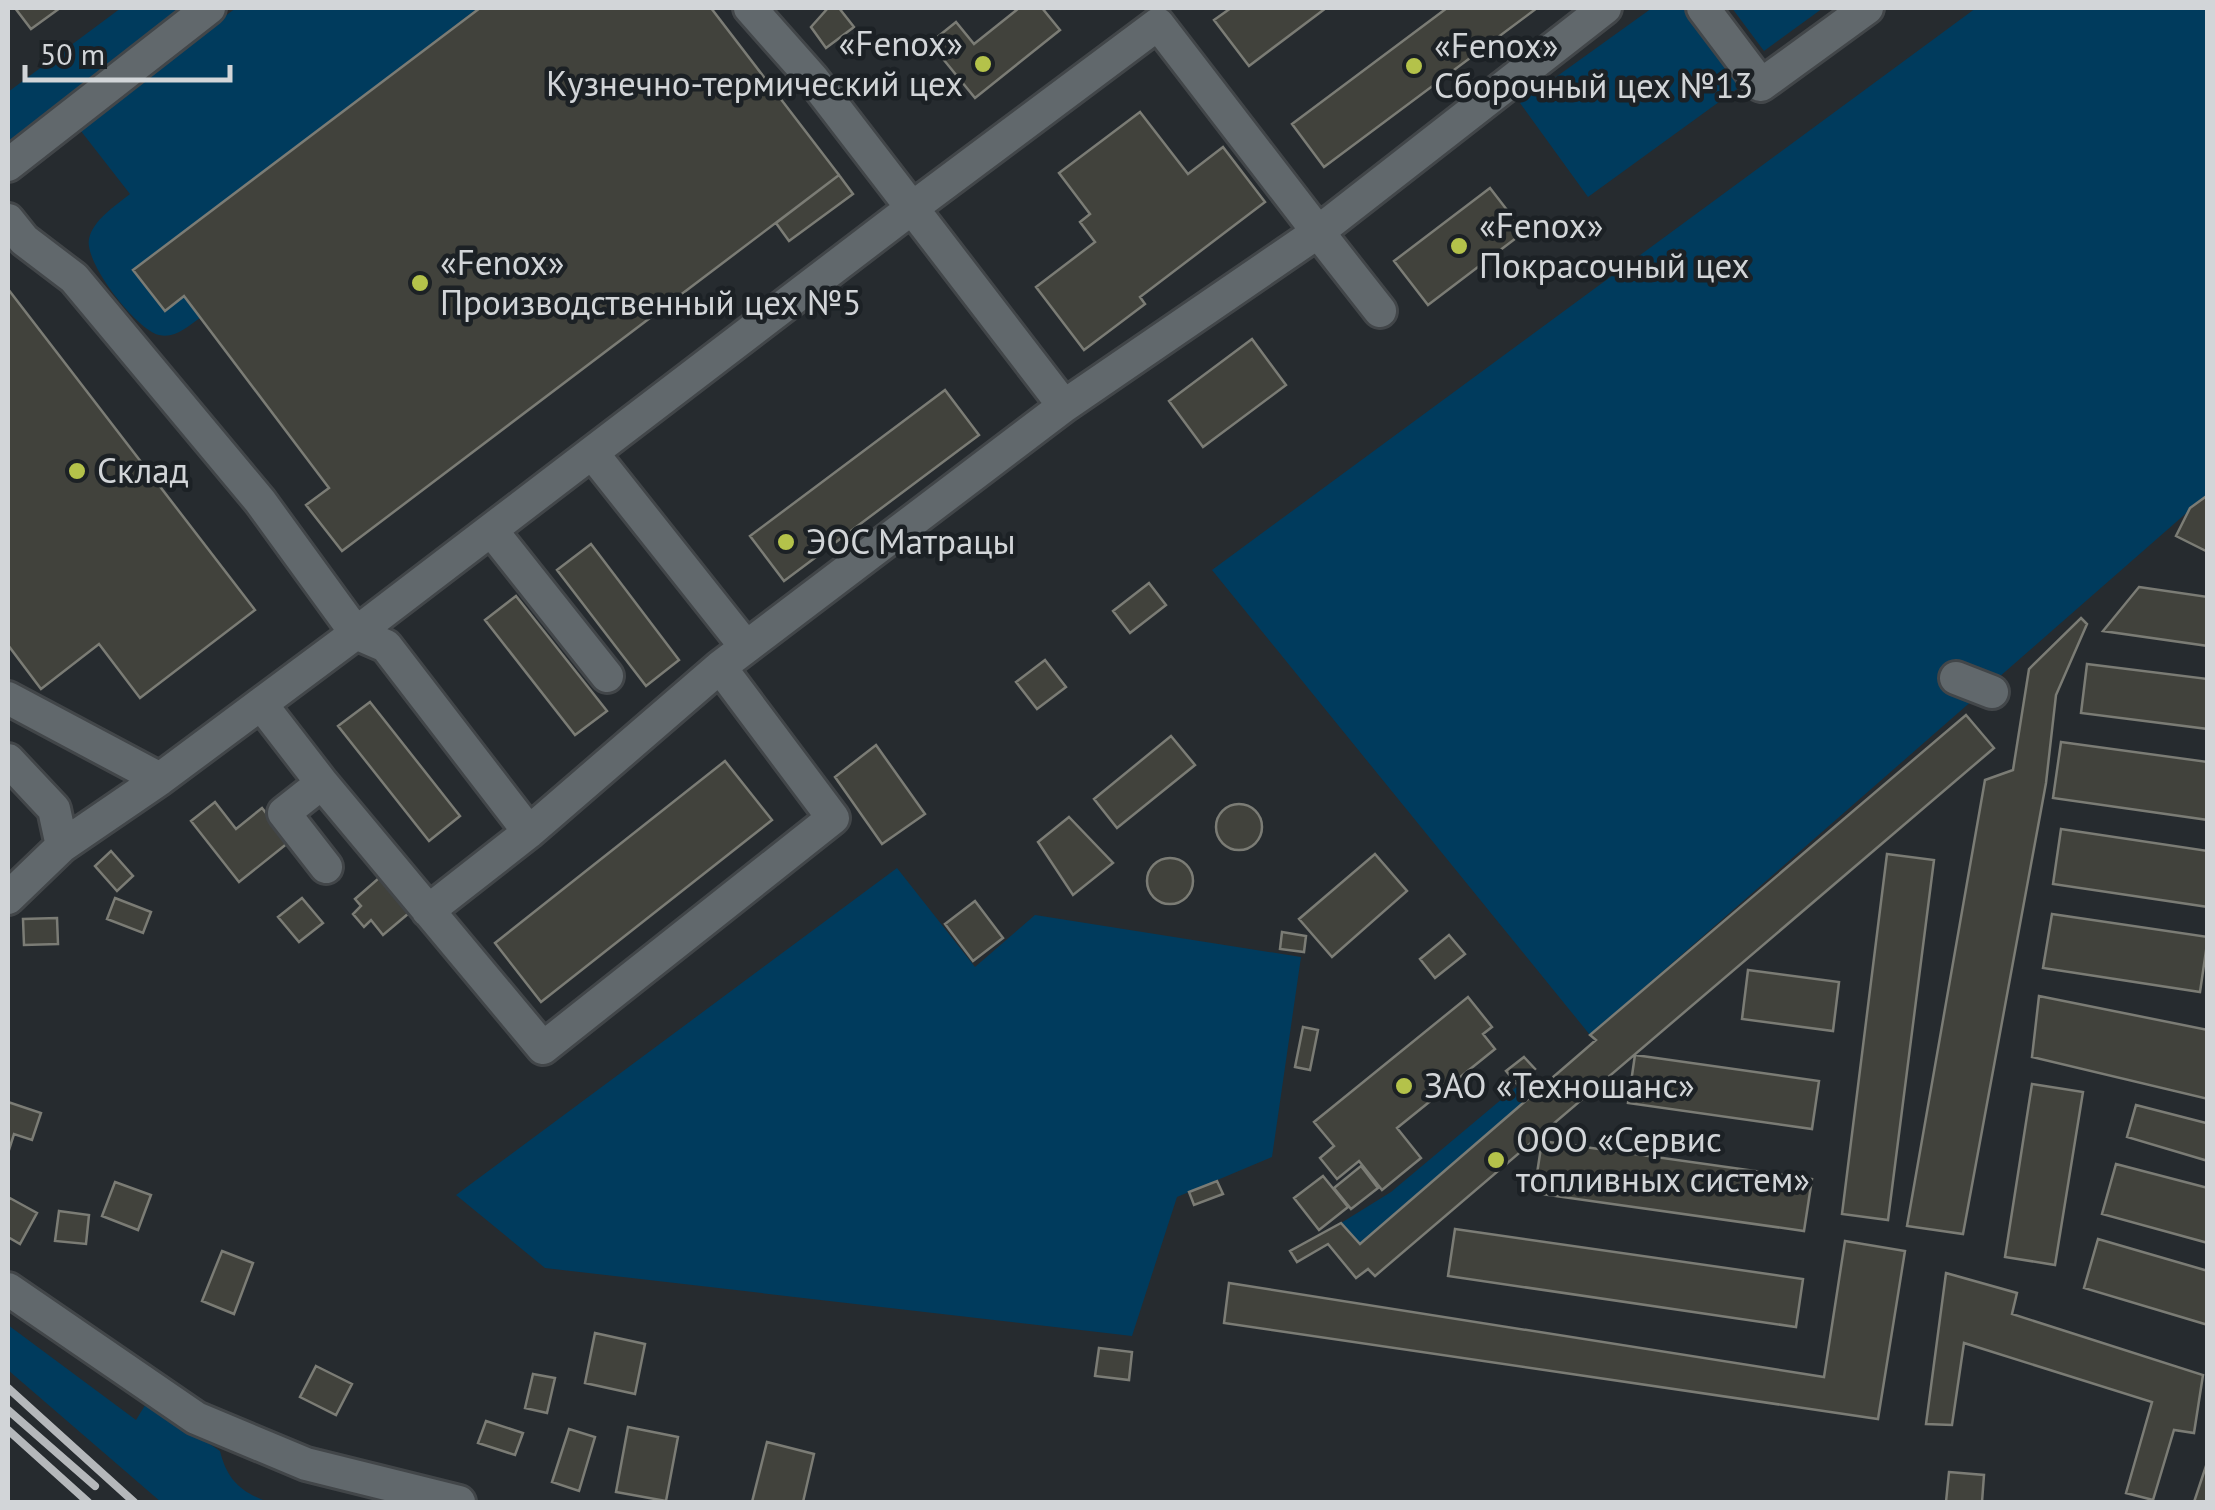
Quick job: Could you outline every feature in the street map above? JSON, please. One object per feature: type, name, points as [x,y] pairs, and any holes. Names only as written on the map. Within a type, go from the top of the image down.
[{"type":"street","points":[[8,165],[210,8]]},
{"type":"street","points":[[750,8],[812,78],[1064,406]]},
{"type":"street","points":[[428,910],[529,832],[733,657],[1064,406],[1318,232],[1605,8]]},
{"type":"street","points":[[1703,8],[1761,85],[1867,8]]},
{"type":"street","points":[[8,898],[62,846],[262,704],[1168,16],[1318,232],[1380,311]]},
{"type":"street","points":[[8,220],[24,240],[74,278],[260,501],[356,633],[386,646],[529,832]]},
{"type":"street","points":[[262,704],[322,783],[543,1048],[833,818],[733,657],[593,454]]},
{"type":"street","points":[[492,531],[608,676]]},
{"type":"street","points":[[1956,678],[1992,692]]},
{"type":"street","points":[[8,698],[160,779]]},
{"type":"street","points":[[8,760],[54,809],[62,846]]},
{"type":"street","points":[[322,783],[284,814],[326,867]]},
{"type":"street","points":[[8,1289],[196,1418],[306,1464],[458,1502]]},
{"type":"shaded area","points":[[121,8],[189,8],[8,144],[8,92]]},
{"type":"shaded area","points":[[236,8],[478,8],[134,270],[164,311],[184,296],[200,318],[176,333],[159,335],[126,309],[95,263],[90,250],[91,232],[105,214],[130,194],[77,126]]},
{"type":"shaded area","points":[[1652,8],[1684,8],[1741,86],[1588,197],[1520,103]]},
{"type":"shaded area","points":[[1732,8],[1823,8],[1764,51]]},
{"type":"shaded area","points":[[1976,8],[2207,8],[2207,495],[1590,1035],[1212,570]]},
{"type":"shaded area","points":[[897,868],[975,967],[1035,915],[1301,957],[1272,1157],[1177,1197],[1132,1336],[545,1268],[456,1195]]},
{"type":"shaded area","points":[[1521,1083],[1533,1097],[1360,1244],[1341,1223],[1391,1192]]},
{"type":"shaded area","points":[[8,1325],[136,1420],[147,1402],[220,1451],[237,1484],[268,1502],[161,1502],[8,1370]]},
{"type":"building","points":[[15,8],[60,8],[31,29]]},
{"type":"building","name":"«Fenox» Производственный цех №5","points":[[480,8],[711,8],[839,175],[342,551],[306,505],[329,488],[184,296],[165,311],[133,270]]},
{"type":"building","points":[[828,8],[839,8],[854,27],[826,48],[811,27]]},
{"type":"building","name":"«Fenox» Кузнечно-термический цех","points":[[1019,8],[1042,8],[1060,30],[975,98],[930,43],[956,22],[974,44]]},
{"type":"building","points":[[1231,8],[1326,8],[1249,66],[1214,20]]},
{"type":"building","name":"«Fenox» Сборочный цех №13","points":[[1447,8],[1537,8],[1324,167],[1292,124]]},
{"type":"building","points":[[1140,112],[1188,174],[1223,147],[1265,202],[1140,297],[1145,304],[1084,350],[1036,287],[1095,242],[1080,222],[1090,214],[1059,173]]},
{"type":"building","points":[[839,175],[853,194],[789,241],[776,223]]},
{"type":"building","name":"«Fenox» Покрасочный цех","points":[[1490,188],[1524,232],[1428,305],[1394,261]]},
{"type":"building","name":"Склад","points":[[8,289],[255,610],[140,698],[99,644],[41,689],[8,645]]},
{"type":"building","points":[[1252,339],[1286,385],[1203,447],[1169,401]]},
{"type":"building","points":[[945,390],[979,435],[784,581],[750,536]]},
{"type":"building","points":[[2208,495],[2208,552],[2176,536],[2190,508]]},
{"type":"building","points":[[591,544],[679,660],[646,686],[557,570]]},
{"type":"building","points":[[1149,583],[1166,605],[1130,633],[1113,611]]},
{"type":"building","points":[[2139,587],[2208,597],[2208,646],[2103,631]]},
{"type":"building","points":[[516,596],[607,711],[575,735],[485,620]]},
{"type":"building","points":[[2081,618],[2087,624],[2056,695],[2046,783],[1963,1234],[1907,1226],[1985,780],[2013,770],[2029,669]]},
{"type":"building","points":[[1045,660],[1066,687],[1037,709],[1016,682]]},
{"type":"building","points":[[2087,664],[2208,679],[2208,729],[2081,713]]},
{"type":"building","points":[[370,702],[460,816],[429,841],[338,726]]},
{"type":"building","points":[[1966,715],[1994,748],[1375,1276],[1368,1269],[1356,1278],[1328,1244],[1297,1262],[1290,1251],[1341,1223],[1360,1244],[1596,1040],[1590,1035]]},
{"type":"building","points":[[1171,736],[1195,765],[1117,828],[1094,799]]},
{"type":"building","points":[[2061,742],[2208,762],[2208,820],[2053,798]]},
{"type":"building","points":[[876,745],[925,814],[882,844],[835,777]]},
{"type":"building","points":[[725,761],[772,820],[541,1002],[495,943]]},
{"type":"building","points":[[215,802],[236,829],[262,808],[289,842],[239,882],[191,821]]},
{"type":"building","points":[[1239,804],[1256,810],[1262,827],[1256,844],[1239,850],[1222,844],[1216,827],[1222,810]]},
{"type":"building","points":[[1069,817],[1113,863],[1073,895],[1038,842]]},
{"type":"building","points":[[2061,829],[2208,851],[2208,907],[2053,884]]},
{"type":"building","points":[[111,851],[133,876],[117,891],[95,866]]},
{"type":"building","points":[[1375,854],[1407,891],[1332,957],[1299,919]]},
{"type":"building","points":[[1887,854],[1934,860],[1888,1220],[1842,1214]]},
{"type":"building","points":[[1170,858],[1186,865],[1193,881],[1186,897],[1170,904],[1154,897],[1147,881],[1154,865]]},
{"type":"building","points":[[379,878],[409,913],[383,935],[371,920],[364,927],[353,914],[361,906],[355,899]]},
{"type":"building","points":[[115,898],[151,912],[143,933],[107,919]]},
{"type":"building","points":[[302,898],[323,923],[299,942],[278,917]]},
{"type":"building","points":[[975,901],[1003,938],[973,961],[945,924]]},
{"type":"building","points":[[2052,914],[2208,937],[2200,992],[2043,968]]},
{"type":"building","points":[[57,918],[58,944],[24,945],[23,919]]},
{"type":"building","points":[[1282,932],[1306,936],[1304,952],[1280,949]]},
{"type":"building","points":[[1449,935],[1465,954],[1435,978],[1420,959]]},
{"type":"building","points":[[1748,970],[1839,982],[1833,1031],[1742,1019]]},
{"type":"building","points":[[2039,996],[2208,1030],[2208,1099],[2032,1057]]},
{"type":"building","name":"ЗАО «Техношанс»","points":[[1468,997],[1492,1027],[1483,1034],[1495,1049],[1397,1128],[1421,1158],[1382,1190],[1359,1161],[1337,1179],[1320,1158],[1334,1146],[1314,1122]]},
{"type":"building","points":[[1303,1027],[1318,1030],[1310,1070],[1295,1067]]},
{"type":"building","points":[[1635,1055],[1819,1081],[1812,1129],[1628,1103]]},
{"type":"building","points":[[1524,1057],[1535,1069],[1517,1084],[1506,1071]]},
{"type":"building","points":[[2032,1084],[2083,1092],[2055,1265],[2005,1257]]},
{"type":"building","points":[[8,1102],[41,1113],[32,1140],[14,1134],[8,1153]]},
{"type":"building","points":[[2136,1105],[2206,1123],[2208,1118],[2208,1161],[2127,1137]]},
{"type":"building","points":[[1542,1141],[1812,1179],[1804,1231],[1534,1193]]},
{"type":"building","points":[[2116,1164],[2208,1188],[2208,1243],[2102,1214]]},
{"type":"building","points":[[1361,1166],[1378,1188],[1351,1209],[1334,1188]]},
{"type":"building","points":[[1323,1176],[1348,1207],[1319,1230],[1294,1198]]},
{"type":"building","points":[[1217,1181],[1223,1194],[1194,1205],[1189,1192]]},
{"type":"building","points":[[115,1182],[151,1195],[138,1230],[102,1216]]},
{"type":"building","points":[[8,1197],[37,1213],[20,1244],[8,1237]]},
{"type":"building","points":[[59,1211],[89,1215],[86,1244],[55,1241]]},
{"type":"building","points":[[1455,1229],[1803,1279],[1796,1327],[1448,1276]]},
{"type":"building","points":[[2098,1239],[2208,1271],[2208,1325],[2084,1288]]},
{"type":"building","points":[[1845,1241],[1905,1251],[1878,1419],[1224,1323],[1229,1283],[1824,1377]]},
{"type":"building","points":[[222,1251],[253,1263],[234,1314],[202,1301]]},
{"type":"building","points":[[1946,1273],[2017,1293],[2012,1314],[2203,1375],[2194,1433],[2174,1430],[2153,1500],[2126,1493],[2152,1402],[1964,1343],[1952,1425],[1926,1424]]},
{"type":"building","points":[[595,1333],[645,1344],[635,1394],[585,1383]]},
{"type":"building","points":[[1099,1348],[1132,1352],[1129,1380],[1095,1376]]},
{"type":"building","points":[[316,1366],[352,1384],[336,1415],[300,1397]]},
{"type":"building","points":[[533,1374],[555,1378],[547,1413],[525,1408]]},
{"type":"building","points":[[486,1421],[523,1433],[515,1455],[478,1443]]},
{"type":"building","points":[[628,1427],[678,1437],[666,1501],[616,1492]]},
{"type":"building","points":[[569,1429],[595,1437],[579,1491],[552,1482]]},
{"type":"building","points":[[767,1442],[814,1454],[803,1502],[752,1502]]},
{"type":"building","points":[[2207,1463],[2208,1502],[2194,1502]]},
{"type":"building","points":[[1949,1472],[1984,1475],[1982,1502],[1946,1502]]},
{"type":"railway","points":[[8,1388],[134,1502]]},
{"type":"railway","points":[[8,1410],[95,1486]]},
{"type":"railway","points":[[8,1430],[88,1502]]},
{"type":"place","name":"«Fenox» Кузнечно-термический цех","points":[[983,64]]},
{"type":"place","name":"«Fenox» Сборочный цех №13","points":[[1414,66]]},
{"type":"place","name":"«Fenox» Покрасочный цех","points":[[1459,246]]},
{"type":"place","name":"«Fenox» Производственный цех №5","points":[[420,283]]},
{"type":"place","name":"Склад","points":[[77,471]]},
{"type":"place","name":"ЭОС Матрацы","points":[[786,542]]},
{"type":"place","name":"ЗАО «Техношанс»","points":[[1404,1086]]},
{"type":"place","name":"ООО «Сервис топливных систем»","points":[[1496,1160]]}]
